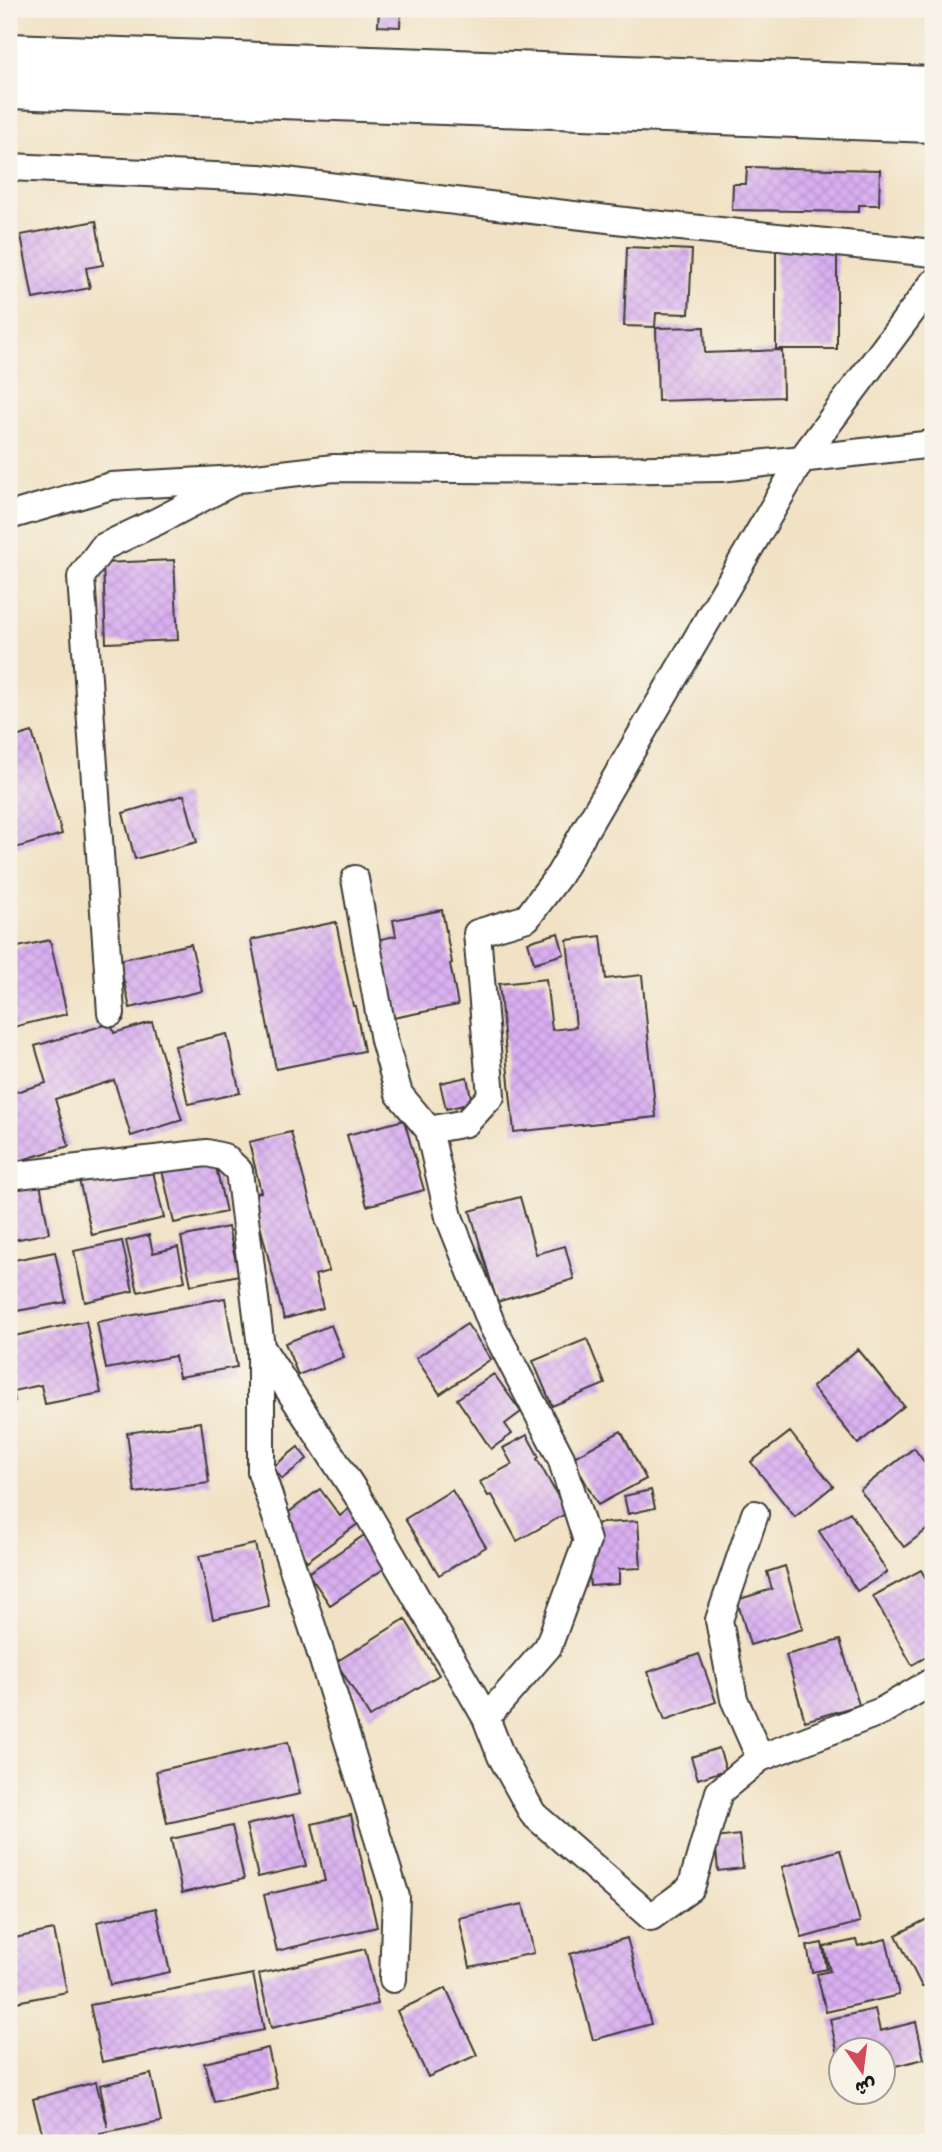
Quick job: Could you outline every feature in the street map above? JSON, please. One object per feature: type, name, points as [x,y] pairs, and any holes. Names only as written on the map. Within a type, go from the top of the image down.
[{"type":"highway","points":[[9,53],[933,86]]},
{"type":"highway","points":[[9,89],[933,124]]},
{"type":"street","points":[[9,167],[260,178],[642,223],[933,253]]},
{"type":"street","points":[[429,1130],[466,1123],[491,1096],[477,933],[527,918],[559,875],[801,460],[933,284]]},
{"type":"street","points":[[9,516],[111,486],[239,479],[334,468],[721,468],[933,444]]},
{"type":"street","points":[[111,1013],[81,577],[103,547],[158,522],[239,479]]},
{"type":"street","points":[[355,878],[384,1040],[399,1094],[429,1130],[449,1217],[492,1325],[561,1458],[587,1541],[548,1647],[485,1718]]},
{"type":"street","points":[[9,1176],[207,1153],[224,1157],[239,1171],[261,1347],[261,1472],[317,1641],[396,1897],[393,1979]]},
{"type":"street","points":[[261,1347],[357,1495],[485,1718],[501,1756],[533,1814],[651,1917],[691,1888],[719,1792],[760,1758],[882,1710],[933,1681]]},
{"type":"street","points":[[755,1514],[719,1620],[734,1699],[760,1758]]},
{"type":"building","points":[[379,9],[401,9],[400,27],[378,26]]},
{"type":"building","points":[[747,167],[880,170],[879,205],[859,205],[859,212],[732,210],[733,184],[746,184]]},
{"type":"building","points":[[96,221],[103,265],[86,268],[90,288],[33,299],[21,235]]},
{"type":"building","points":[[627,247],[692,250],[689,314],[656,313],[655,327],[624,326]]},
{"type":"building","points":[[776,249],[837,249],[837,349],[776,349]]},
{"type":"building","points":[[704,327],[705,353],[782,350],[783,397],[658,401],[656,328]]},
{"type":"building","points":[[174,560],[178,640],[106,643],[103,563]]},
{"type":"building","points":[[32,732],[62,834],[9,850],[9,739]]},
{"type":"building","points":[[184,795],[197,842],[135,859],[123,813]]},
{"type":"building","points":[[442,910],[458,1005],[388,1019],[371,941],[396,936],[393,920]]},
{"type":"building","points":[[336,922],[364,1051],[276,1069],[251,940]]},
{"type":"building","points":[[558,933],[564,954],[534,963],[528,942]]},
{"type":"building","points":[[601,936],[606,979],[642,975],[656,1117],[514,1132],[499,984],[546,979],[552,1030],[576,1027],[567,940]]},
{"type":"building","points":[[50,940],[67,1014],[9,1028],[9,949]]},
{"type":"building","points":[[191,944],[202,991],[130,1008],[119,960]]},
{"type":"building","points":[[152,1022],[182,1120],[131,1136],[114,1080],[55,1099],[69,1146],[15,1162],[9,1141],[9,1094],[46,1083],[35,1046],[111,1023],[114,1033]]},
{"type":"building","points":[[227,1034],[240,1093],[188,1104],[175,1046]]},
{"type":"building","points":[[467,1077],[472,1103],[446,1109],[440,1083]]},
{"type":"building","points":[[404,1120],[424,1190],[367,1206],[347,1135]]},
{"type":"building","points":[[291,1132],[329,1271],[315,1275],[323,1308],[284,1319],[252,1194],[261,1192],[249,1142]]},
{"type":"building","points":[[214,1158],[226,1212],[174,1223],[162,1170]]},
{"type":"building","points":[[151,1163],[164,1218],[92,1235],[79,1180]]},
{"type":"building","points":[[40,1183],[49,1233],[9,1241],[9,1189]]},
{"type":"building","points":[[520,1197],[536,1254],[565,1246],[574,1279],[497,1302],[470,1211]]},
{"type":"building","points":[[228,1227],[239,1275],[191,1285],[181,1237]]},
{"type":"building","points":[[149,1235],[153,1253],[178,1247],[185,1281],[138,1292],[126,1241]]},
{"type":"building","points":[[122,1241],[133,1291],[85,1302],[74,1251]]},
{"type":"building","points":[[55,1252],[66,1302],[11,1312],[9,1261]]},
{"type":"building","points":[[225,1298],[237,1367],[179,1377],[175,1356],[106,1369],[97,1322]]},
{"type":"building","points":[[86,1321],[101,1393],[45,1404],[41,1385],[13,1391],[15,1401],[9,1403],[9,1337]]},
{"type":"building","points":[[467,1324],[491,1359],[440,1394],[416,1358]]},
{"type":"building","points":[[331,1325],[344,1357],[298,1375],[285,1343]]},
{"type":"building","points":[[587,1339],[605,1384],[552,1406],[533,1361]]},
{"type":"building","points":[[858,1349],[904,1406],[858,1444],[812,1387]]},
{"type":"building","points":[[494,1374],[521,1412],[505,1424],[512,1434],[491,1449],[457,1399]]},
{"type":"building","points":[[201,1422],[209,1483],[135,1493],[127,1433]]},
{"type":"building","points":[[621,1431],[646,1479],[598,1505],[572,1458]]},
{"type":"building","points":[[790,1432],[833,1486],[795,1517],[751,1462]]},
{"type":"building","points":[[527,1435],[567,1513],[517,1541],[492,1495],[488,1496],[480,1482],[512,1464],[503,1448]]},
{"type":"building","points":[[298,1447],[307,1459],[282,1479],[273,1467]]},
{"type":"building","points":[[914,1448],[933,1474],[933,1525],[904,1547],[860,1490]]},
{"type":"building","points":[[320,1489],[340,1516],[352,1506],[363,1520],[307,1561],[277,1521]]},
{"type":"building","points":[[452,1490],[486,1547],[439,1575],[405,1519]]},
{"type":"building","points":[[651,1490],[655,1508],[628,1514],[624,1496]]},
{"type":"building","points":[[850,1512],[887,1572],[857,1591],[819,1531]]},
{"type":"building","points":[[638,1521],[641,1568],[619,1569],[619,1584],[590,1586],[586,1524]]},
{"type":"building","points":[[366,1534],[388,1566],[330,1605],[308,1573]]},
{"type":"building","points":[[255,1544],[269,1606],[213,1619],[199,1556]]},
{"type":"building","points":[[785,1566],[803,1629],[750,1645],[737,1600],[772,1589],[767,1572]]},
{"type":"building","points":[[921,1570],[933,1591],[933,1653],[912,1665],[873,1596]]},
{"type":"building","points":[[405,1619],[439,1675],[370,1717],[336,1662]]},
{"type":"building","points":[[840,1640],[859,1705],[805,1721],[786,1655]]},
{"type":"building","points":[[699,1654],[716,1702],[665,1720],[648,1672]]},
{"type":"building","points":[[288,1742],[300,1794],[167,1823],[156,1771]]},
{"type":"building","points":[[719,1748],[726,1770],[698,1779],[691,1757]]},
{"type":"building","points":[[294,1814],[306,1866],[258,1877],[246,1825]]},
{"type":"building","points":[[351,1815],[377,1927],[277,1951],[264,1895],[325,1881],[312,1824]]},
{"type":"building","points":[[232,1826],[244,1879],[182,1893],[171,1839]]},
{"type":"building","points":[[739,1835],[743,1868],[718,1871],[715,1838]]},
{"type":"building","points":[[840,1850],[860,1922],[802,1938],[782,1867]]},
{"type":"building","points":[[523,1904],[534,1953],[470,1967],[459,1918]]},
{"type":"building","points":[[156,1908],[170,1972],[110,1985],[97,1922]]},
{"type":"building","points":[[933,1916],[933,1982],[922,1987],[896,1935]]},
{"type":"building","points":[[54,1930],[67,1992],[16,2002],[9,1966],[9,1939]]},
{"type":"building","points":[[627,1938],[651,2024],[593,2040],[570,1954]]},
{"type":"building","points":[[886,1939],[899,1995],[826,2012],[817,1974],[830,1971],[824,1947],[856,1940],[858,1946]]},
{"type":"building","points":[[822,1943],[827,1969],[812,1972],[807,1946]]},
{"type":"building","points":[[365,1949],[378,2004],[271,2028],[259,1974]]},
{"type":"building","points":[[253,1974],[264,2030],[102,2062],[90,2005]]},
{"type":"building","points":[[446,1988],[477,2055],[428,2077],[397,2011]]},
{"type":"building","points":[[875,2009],[880,2031],[916,2022],[924,2059],[897,2066],[897,2036],[834,2036],[830,2019]]},
{"type":"building","points":[[268,2048],[277,2088],[214,2102],[204,2063]]},
{"type":"building","points":[[151,2074],[161,2122],[100,2134],[102,2143],[45,2143],[33,2099],[96,2082],[108,2128],[100,2085]]}]
